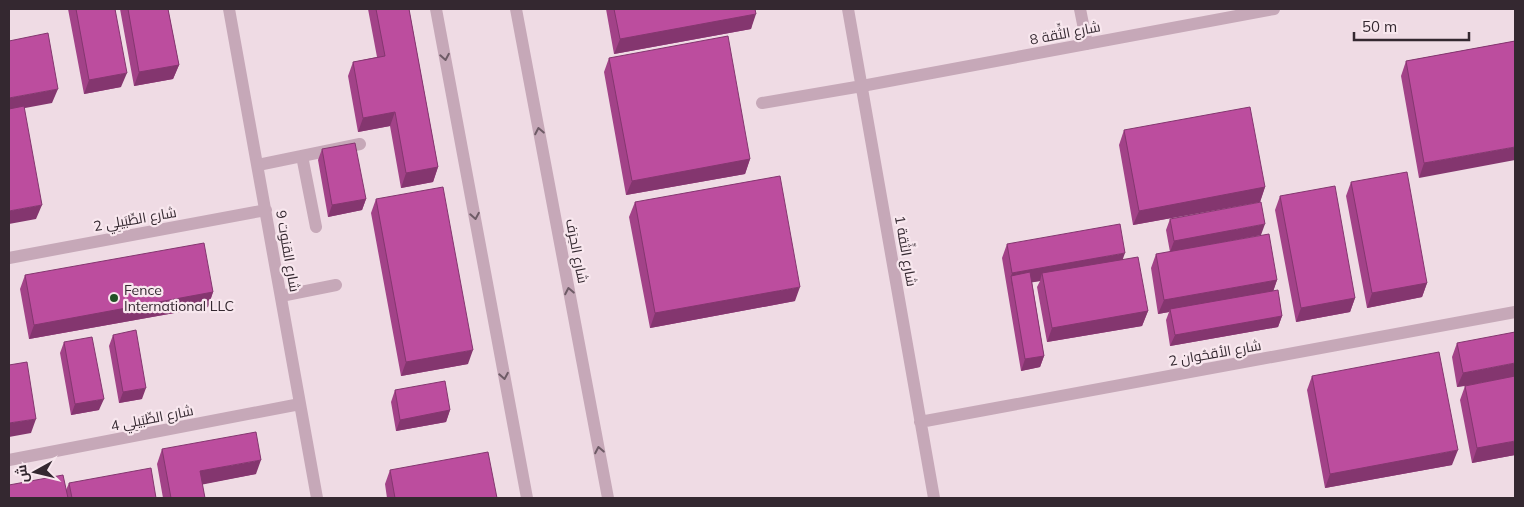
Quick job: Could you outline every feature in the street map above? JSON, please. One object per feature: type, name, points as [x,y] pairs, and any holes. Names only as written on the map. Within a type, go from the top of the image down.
[{"type":"street","name":"شارع القنوت 9","points":[[229,9],[317,498]]},
{"type":"street","points":[[436,9],[527,498]]},
{"type":"street","name":"شارع الحِرَف","points":[[516,9],[608,498]]},
{"type":"street","name":"شارع الثِّقة 1","points":[[848,9],[934,498]]},
{"type":"street","points":[[1080,9],[1087,44]]},
{"type":"street","name":"شارع الثِّقة 8","points":[[762,103],[1274,9]]},
{"type":"street","points":[[258,165],[360,144]]},
{"type":"street","points":[[302,156],[316,227]]},
{"type":"street","name":"شارع الطِّبَيلِي 2","points":[[9,258],[266,210]]},
{"type":"street","points":[[281,296],[336,285]]},
{"type":"street","name":"شارع الأقحُوان 2","points":[[920,422],[1515,312]]},
{"type":"street","name":"شارع الطِّبَيلِي 4","points":[[9,460],[300,404]]},
{"type":"building","points":[[76,9],[115,9],[127,73],[89,80]]},
{"type":"building","points":[[128,9],[168,9],[179,65],[139,72]]},
{"type":"building","points":[[376,9],[409,9],[438,167],[406,173],[395,112],[363,118],[353,62],[385,56]]},
{"type":"building","points":[[614,9],[755,9],[756,14],[620,39]]},
{"type":"building","points":[[48,33],[58,89],[9,98],[9,41]]},
{"type":"building","points":[[728,36],[750,159],[632,181],[609,58]]},
{"type":"building","points":[[1515,41],[1515,147],[1424,163],[1406,61]]},
{"type":"building","points":[[24,106],[42,205],[9,211],[9,109]]},
{"type":"building","points":[[1250,107],[1265,187],[1139,211],[1124,130]]},
{"type":"building","points":[[355,143],[366,199],[332,205],[322,149]]},
{"type":"building","points":[[1407,172],[1427,283],[1372,293],[1351,182]]},
{"type":"building","points":[[780,176],[800,287],[655,313],[635,202]]},
{"type":"building","points":[[1335,186],[1355,298],[1301,308],[1280,196]]},
{"type":"building","points":[[443,187],[473,350],[406,362],[376,199]]},
{"type":"building","points":[[1261,202],[1265,224],[1174,241],[1170,219]]},
{"type":"building","points":[[1120,224],[1125,253],[1012,273],[1007,244]]},
{"type":"building","points":[[1269,234],[1277,280],[1164,300],[1156,254]]},
{"type":"building","name":"Fence International LLC","points":[[204,243],[213,292],[34,325],[25,275]]},
{"type":"building","points":[[1138,257],[1148,311],[1052,328],[1042,273]]},
{"type":"building","points":[[1030,272],[1044,356],[1025,359],[1011,276]]},
{"type":"building","points":[[1278,290],[1282,316],[1175,335],[1170,309]]},
{"type":"building","points":[[136,330],[146,388],[123,392],[113,335]]},
{"type":"building","points":[[1515,332],[1515,363],[1463,373],[1457,343]]},
{"type":"building","points":[[92,337],[104,399],[75,404],[64,342]]},
{"type":"building","points":[[1439,352],[1458,450],[1330,474],[1312,376]]},
{"type":"building","points":[[27,362],[36,419],[9,423],[9,365]]},
{"type":"building","points":[[1515,376],[1515,441],[1477,448],[1465,386]]},
{"type":"building","points":[[445,381],[450,410],[400,420],[395,390]]},
{"type":"building","points":[[256,432],[261,460],[200,471],[205,498],[171,498],[162,449]]},
{"type":"building","points":[[488,452],[497,498],[395,498],[390,470]]},
{"type":"building","points":[[151,468],[156,498],[72,498],[69,483]]},
{"type":"building","points":[[63,475],[68,498],[9,498],[9,485]]},
{"type":"place","name":"Fence International LLC","points":[[114,298]]}]
